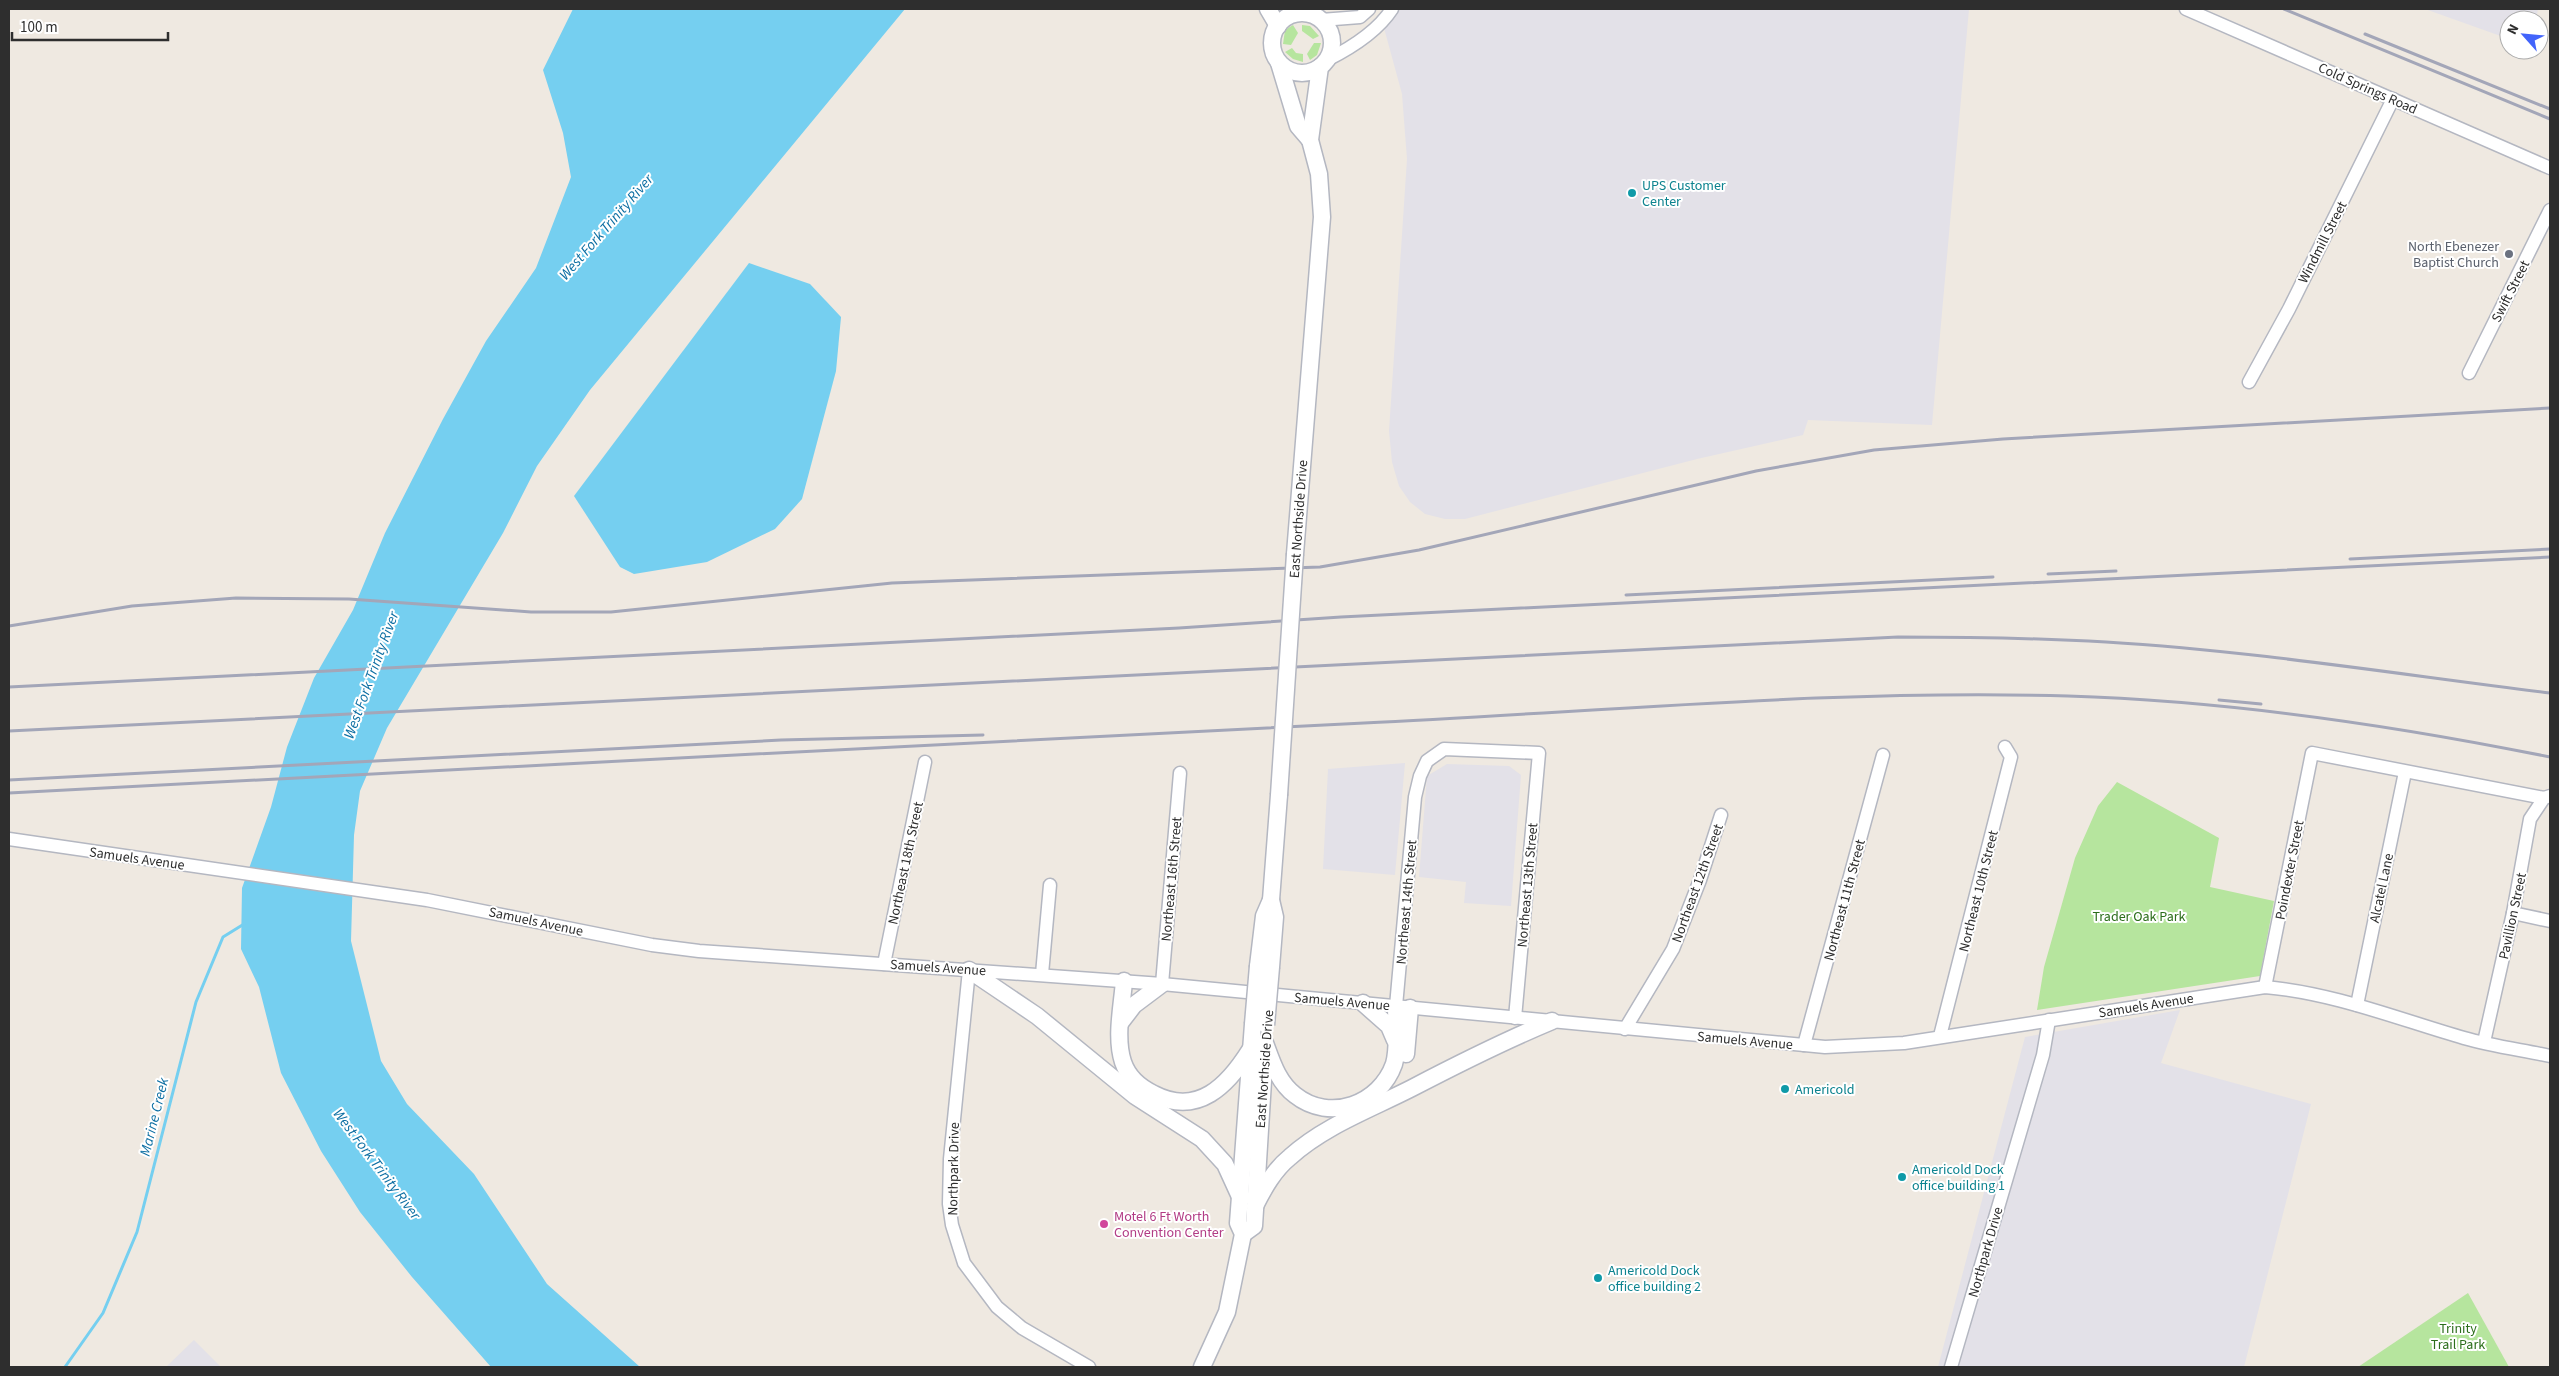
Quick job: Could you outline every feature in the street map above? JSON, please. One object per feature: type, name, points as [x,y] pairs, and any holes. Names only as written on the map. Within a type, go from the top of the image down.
[{"type":"street","points":[[1268,9],[1278,26]]},
{"type":"street","points":[[1369,9],[1360,17],[1298,13],[1288,16],[1278,26],[1272,40],[1272,50],[1279,62],[1291,72],[1301,74],[1350,48],[1385,19],[1392,9]]},
{"type":"street","name":"Cold Springs Road","points":[[2186,9],[2550,168]]},
{"type":"street","points":[[1316,15],[1330,32],[1332,41],[1323,64]]},
{"type":"street","name":"East Northside Drive","points":[[1279,62],[1298,126],[1310,140]]},
{"type":"street","name":"East Northside Drive","points":[[1202,1367],[1228,1312],[1243,1234],[1238,1223],[1248,1203],[1264,967],[1275,918],[1271,900],[1278,795],[1322,217],[1319,174],[1310,140],[1323,64]]},
{"type":"street","name":"Windmill Street","points":[[2249,382],[2289,309],[2393,99]]},
{"type":"street","name":"Swift Street","points":[[2469,373],[2550,210]]},
{"type":"street","name":"Northeast 10th Street","points":[[1940,1036],[2011,758],[2006,746]]},
{"type":"street","name":"Northeast 14th Street","points":[[1403,1007],[1415,797],[1420,776],[1427,761],[1444,749],[1539,753]]},
{"type":"street","name":"Northeast 13th Street","points":[[1515,1018],[1539,753]]},
{"type":"street","name":"Poindexter Street","points":[[2265,987],[2312,753],[2405,772]]},
{"type":"street","name":"Northeast 11th Street","points":[[1804,1045],[1883,755]]},
{"type":"street","name":"Northeast 18th Street","points":[[884,964],[925,762]]},
{"type":"street","points":[[2405,772],[2547,797]]},
{"type":"street","name":"Alcatel Lane","points":[[2357,1004],[2405,772]]},
{"type":"street","name":"Northeast 16th Street","points":[[1162,984],[1180,773]]},
{"type":"street","name":"Pavillion Street","points":[[2484,1042],[2514,913],[2530,819],[2547,797]]},
{"type":"street","name":"Northeast 12th Street","points":[[1625,1029],[1673,950],[1700,880],[1721,815]]},
{"type":"street","name":"Samuels Avenue","points":[[9,839],[427,900],[652,945],[699,951],[1162,984],[1625,1029],[1853,1048],[1881,1046],[2265,987],[2313,993],[2357,1004],[2484,1042],[2550,1056]]},
{"type":"street","points":[[1042,974],[1050,885]]},
{"type":"street","points":[[2514,913],[2550,921]]},
{"type":"street","points":[[969,970],[1022,1005],[1135,1096],[1202,1139],[1225,1164],[1248,1203],[1288,1158],[1305,1144],[1387,1100],[1507,1040],[1552,1022]]},
{"type":"street","name":"Northpark Drive","points":[[969,970],[950,1159],[949,1204],[952,1225],[964,1264],[997,1307],[1022,1328],[1089,1367]]},
{"type":"street","points":[[1119,981],[1120,1052],[1128,1072],[1144,1090],[1172,1101],[1192,1101],[1209,1096],[1259,1046],[1278,1076],[1294,1095],[1314,1105],[1332,1108],[1349,1107],[1363,1101],[1381,1087],[1394,1062],[1403,1007]]},
{"type":"street","points":[[1116,1079],[1109,1043],[1119,981]]},
{"type":"street","points":[[1121,1022],[1134,1005],[1162,984]]},
{"type":"street","points":[[1363,1003],[1389,1026],[1396,1042]]},
{"type":"street","points":[[1387,1100],[1398,1080],[1406,1056],[1403,1007]]},
{"type":"street","name":"Northpark Drive","points":[[1951,1367],[2042,1055],[2049,1020]]},
{"type":"shaded area","points":[[1401,9],[1969,9],[1932,425],[1808,420],[1803,435],[1697,459],[1465,519],[1445,519],[1425,514],[1410,502],[1399,486],[1392,462],[1389,431],[1407,159],[1402,94],[1384,28]]},
{"type":"shaded area","points":[[2425,9],[2538,9],[2499,10],[2499,35]]},
{"type":"shaded area","points":[[1405,763],[1395,875],[1323,869],[1328,769]]},
{"type":"shaded area","points":[[1447,764],[1509,766],[1521,775],[1511,906],[1464,903],[1466,882],[1419,877],[1427,776]]},
{"type":"shaded area","points":[[2180,1010],[2161,1063],[2311,1104],[2244,1367],[1938,1367],[2025,1037]]},
{"type":"shaded area","points":[[194,1340],[221,1367],[166,1367]]},
{"type":"green space","points":[[1293,25],[1298,33],[1291,45],[1283,44],[1285,30]]},
{"type":"green space","points":[[1302,25],[1310,26],[1319,36],[1313,39],[1302,31]]},
{"type":"green space","points":[[1314,43],[1321,43],[1317,55],[1310,60],[1307,54]]},
{"type":"green space","points":[[1292,48],[1296,53],[1303,54],[1303,62],[1293,59],[1285,52]]},
{"type":"green space","name":"Trader Oak Park","points":[[2117,782],[2219,838],[2210,887],[2274,901],[2260,976],[2037,1010],[2044,967],[2075,858],[2098,806]]},
{"type":"green space","name":"Trinity Trail Park","points":[[2468,1293],[2509,1367],[2358,1367]]},
{"type":"water","name":"West Fork Trinity River","points":[[573,9],[905,9],[590,390],[537,466],[503,533],[387,728],[360,791],[354,835],[351,941],[381,1061],[407,1104],[474,1174],[547,1284],[640,1367],[491,1367],[412,1277],[360,1212],[321,1151],[281,1073],[259,987],[241,949],[242,888],[271,807],[287,747],[314,678],[353,610],[385,533],[443,419],[486,341],[536,268],[571,177],[563,133],[543,70]]},
{"type":"water","points":[[749,263],[810,284],[841,317],[836,371],[802,499],[775,529],[707,562],[634,574],[620,567],[574,496]]},
{"type":"waterway","name":"Marine Creek","points":[[65,1367],[103,1313],[137,1232],[196,1002],[223,937],[244,924]]},
{"type":"railway","points":[[2284,9],[2550,119]]},
{"type":"railway","points":[[2365,34],[2550,109]]},
{"type":"railway","points":[[9,626],[132,606],[236,598],[349,599],[531,612],[611,612],[892,583],[1320,567],[1419,550],[1756,471],[1874,450],[2003,439],[2550,408]]},
{"type":"railway","points":[[2350,559],[2550,549]]},
{"type":"railway","points":[[9,687],[1179,628],[1341,617],[2550,557]]},
{"type":"railway","points":[[2048,574],[2116,571]]},
{"type":"railway","points":[[1626,595],[1993,577]]},
{"type":"railway","points":[[9,731],[1898,637],[2054,640],[2162,646],[2273,657],[2550,693]]},
{"type":"railway","points":[[9,793],[1716,703],[1892,696],[2068,696],[2189,703],[2310,716],[2371,725],[2550,757]]},
{"type":"railway","points":[[2219,700],[2261,704]]},
{"type":"railway","points":[[9,780],[781,740],[983,735]]},
{"type":"place","name":"UPS Customer Center","points":[[1632,193]]},
{"type":"place","name":"North Ebenezer Baptist Church","points":[[2509,254]]},
{"type":"place","name":"Americold","points":[[1785,1089]]},
{"type":"place","name":"Americold Dock office building 1","points":[[1902,1177]]},
{"type":"place","name":"Motel 6 Ft Worth Convention Center","points":[[1104,1224]]},
{"type":"place","name":"Americold Dock office building 2","points":[[1598,1278]]}]
